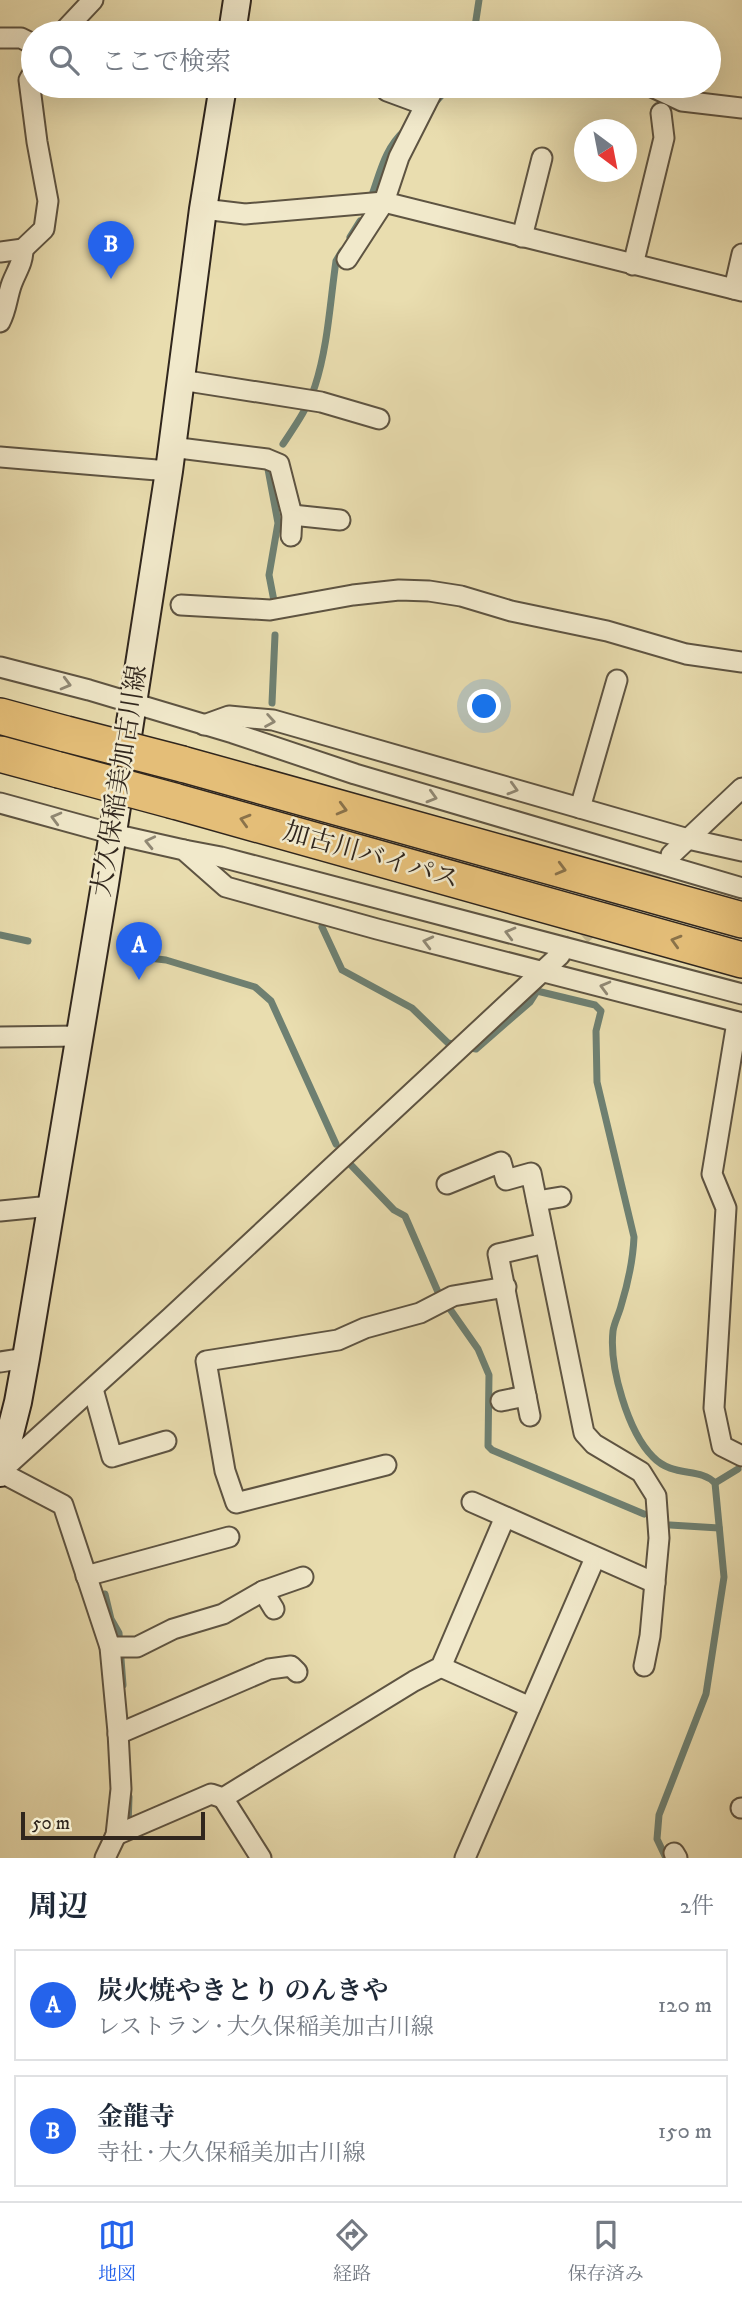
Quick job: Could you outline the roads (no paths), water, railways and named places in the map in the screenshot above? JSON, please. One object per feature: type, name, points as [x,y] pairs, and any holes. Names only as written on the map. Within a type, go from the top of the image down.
[{"type":"highway","name":"加古川バイパス","points":[[0,716],[742,919]]},
{"type":"highway","name":"加古川バイパス","points":[[0,754],[742,960]]},
{"type":"main road","points":[[234,21],[237,0]]},
{"type":"main road","name":"大久保稲美加古川線","points":[[0,1473],[18,1402],[13,1360],[51,1206],[113,834],[221,98]]},
{"type":"street","points":[[73,21],[93,0]]},
{"type":"street","points":[[0,38],[21,38]]},
{"type":"street","points":[[0,253],[23,249],[44,229],[48,201],[31,98]]},
{"type":"street","points":[[403,98],[424,107]]},
{"type":"street","points":[[348,259],[384,202],[399,157],[429,98]]},
{"type":"street","points":[[676,98],[742,108]]},
{"type":"street","points":[[633,265],[664,138],[661,113]]},
{"type":"street","points":[[522,237],[542,158]]},
{"type":"street","points":[[203,209],[244,214],[384,202],[738,290],[742,254]]},
{"type":"street","points":[[0,323],[12,284],[23,262],[23,249]]},
{"type":"street","points":[[181,380],[321,402],[379,419]]},
{"type":"street","points":[[0,457],[267,459],[279,464],[292,515],[291,536]]},
{"type":"street","points":[[292,515],[340,520]]},
{"type":"street","points":[[181,604],[270,610],[353,595],[399,590],[429,591],[461,596],[511,611],[607,631],[686,654],[742,662]]},
{"type":"street","points":[[0,667],[133,703],[355,774],[742,888]]},
{"type":"street","points":[[580,808],[617,680]]},
{"type":"street","points":[[204,725],[229,716],[273,720],[688,839],[742,851]]},
{"type":"street","points":[[671,855],[742,788]]},
{"type":"street","points":[[0,803],[113,834],[222,857],[742,994]]},
{"type":"street","points":[[184,850],[226,887],[377,929],[739,1022],[712,1174],[726,1208],[714,1408],[722,1446],[742,1457]]},
{"type":"street","points":[[105,1858],[116,1835],[121,1789],[117,1647],[86,1576],[63,1505],[0,1473],[478,1034],[560,955]]},
{"type":"street","points":[[0,1037],[80,1036]]},
{"type":"street","points":[[447,1184],[501,1163],[506,1180],[531,1172],[584,1433],[594,1444],[642,1472],[656,1496],[659,1538],[650,1636],[644,1666]]},
{"type":"street","points":[[537,1201],[561,1197]]},
{"type":"street","points":[[0,1211],[51,1206]]},
{"type":"street","points":[[530,1416],[498,1254],[545,1243]]},
{"type":"street","points":[[386,1465],[236,1503],[225,1471],[206,1361],[338,1340],[365,1328],[420,1313],[453,1296],[506,1287]]},
{"type":"street","points":[[93,1389],[112,1457],[166,1441]]},
{"type":"street","points":[[501,1401],[526,1396]]},
{"type":"street","points":[[472,1502],[655,1583]]},
{"type":"street","points":[[223,1798],[441,1667],[506,1517]]},
{"type":"street","points":[[86,1576],[229,1537]]},
{"type":"street","points":[[465,1858],[595,1558]]},
{"type":"street","points":[[117,1647],[137,1647],[173,1629],[223,1614],[263,1591],[303,1577]]},
{"type":"street","points":[[263,1591],[274,1609]]},
{"type":"street","points":[[118,1734],[269,1669],[291,1666],[297,1672]]},
{"type":"street","points":[[441,1667],[530,1707]]},
{"type":"street","points":[[116,1835],[211,1794],[223,1798],[261,1858]]},
{"type":"waterway","points":[[476,21],[479,0]]},
{"type":"waterway","points":[[432,106],[439,98]]},
{"type":"waterway","points":[[373,192],[389,151],[405,130]]},
{"type":"waterway","points":[[350,237],[360,221]]},
{"type":"waterway","points":[[283,444],[305,409],[315,386],[326,340],[336,261],[342,251]]},
{"type":"waterway","points":[[268,469],[278,523],[269,575],[274,601]]},
{"type":"waterway","points":[[272,703],[275,635]]},
{"type":"waterway","points":[[322,927],[342,970],[412,1008],[448,1043],[476,1049],[530,1002],[537,991],[595,1005],[601,1011],[596,1031],[597,1082],[634,1237],[628,1280],[613,1331],[617,1380],[628,1416],[653,1457],[669,1468],[702,1475],[715,1483],[724,1577],[706,1694],[659,1815],[657,1839],[666,1858]]},
{"type":"waterway","points":[[0,935],[28,941]]},
{"type":"waterway","points":[[131,956],[166,960],[255,987],[271,1001],[336,1144]]},
{"type":"waterway","points":[[350,1164],[394,1210],[405,1216],[438,1292],[478,1349],[489,1375],[488,1446],[644,1514]]},
{"type":"waterway","points":[[715,1483],[738,1469]]},
{"type":"waterway","points":[[670,1525],[719,1528]]},
{"type":"waterway","points":[[105,1594],[111,1619],[119,1633],[123,1685]]},
{"type":"waterway","points":[[128,1827],[129,1797]]},
{"type":"tunnel","points":[[560,955],[670,855]]},
{"type":"place","name":"金龍寺","points":[[111,279]]},
{"type":"place","name":"炭火焼やきとり のんきや","points":[[139,980]]}]
